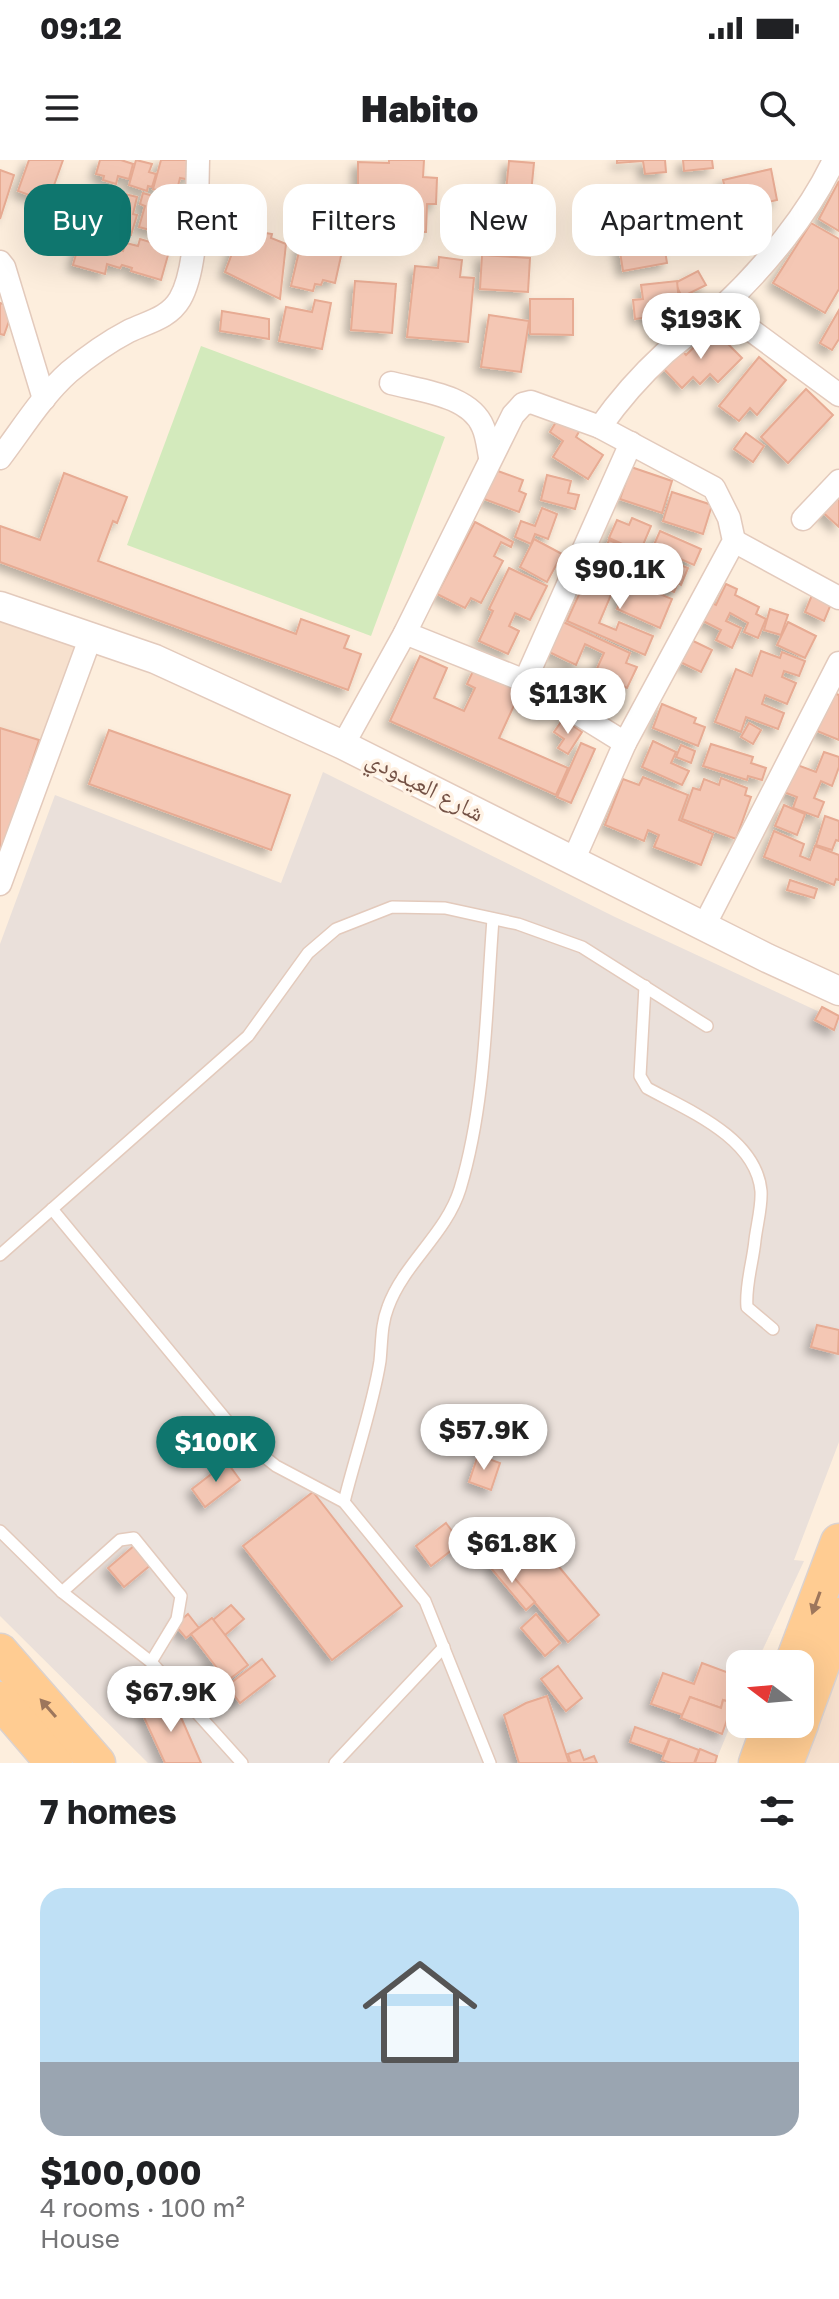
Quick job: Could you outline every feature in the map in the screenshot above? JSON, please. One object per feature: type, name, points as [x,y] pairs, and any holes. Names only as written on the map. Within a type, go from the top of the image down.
[{"type":"main road","points":[[817,1676],[839,1542]]},
{"type":"main road","points":[[817,1676],[839,1616]]},
{"type":"main road","points":[[0,1652],[97,1763]]},
{"type":"main road","points":[[0,1700],[54,1763]]},
{"type":"main road","points":[[757,1763],[766,1738]]},
{"type":"main road","points":[[785,1763],[794,1738]]},
{"type":"street","points":[[0,458],[44,399],[68,373],[131,330],[158,319],[178,302],[191,270],[198,160]]},
{"type":"street","points":[[600,427],[626,391],[753,276],[820,186],[834,160]]},
{"type":"street","points":[[0,262],[44,399]]},
{"type":"street","points":[[721,308],[839,395]]},
{"type":"street","points":[[391,383],[463,404],[479,418],[485,429],[490,457]]},
{"type":"street","points":[[343,745],[405,633],[509,420],[523,404],[531,402],[600,427],[714,488],[729,518],[734,541],[625,743],[573,861]]},
{"type":"street","points":[[525,681],[631,443]]},
{"type":"street","points":[[803,519],[839,481]]},
{"type":"street","points":[[734,541],[839,598]]},
{"type":"street","name":"شارع العيدودي","points":[[0,606],[155,659],[343,745],[704,926],[838,988]]},
{"type":"street","points":[[405,633],[525,681],[625,743]]},
{"type":"street","points":[[0,884],[91,636]]},
{"type":"street","points":[[704,926],[839,663]]},
{"type":"lane","points":[[0,1255],[248,1036],[308,953],[336,929],[392,907],[445,908],[518,924],[582,947],[707,1026]]},
{"type":"lane","points":[[344,1502],[379,1362],[387,1308],[397,1285],[444,1223],[454,1203],[475,1133],[493,919]]},
{"type":"lane","points":[[645,986],[640,1076],[647,1088],[724,1130],[749,1160],[757,1176],[761,1192],[746,1294],[747,1307],[773,1329]]},
{"type":"lane","points":[[52,1209],[242,1439],[276,1466],[344,1502],[425,1601],[490,1763]]},
{"type":"lane","points":[[0,1531],[62,1592],[151,1662],[242,1763]]},
{"type":"lane","points":[[62,1592],[120,1540],[134,1538],[181,1596],[177,1619],[151,1662]]},
{"type":"lane","points":[[335,1763],[444,1647]]},
{"type":"shaded area","points":[[0,615],[90,636],[0,877]]},
{"type":"shaded area","points":[[323,772],[615,917],[839,1021],[839,1442],[794,1560],[804,1561],[763,1650],[726,1650],[726,1736],[715,1763],[148,1763],[0,1616],[0,944],[55,795],[281,883]]},
{"type":"shaded area","points":[[839,1621],[839,1763],[785,1763],[795,1738],[814,1738],[814,1687]]},
{"type":"green space","points":[[201,346],[445,437],[371,636],[127,545]]},
{"type":"building","points":[[29,160],[63,160],[54,184],[24,184],[24,193],[18,191]]},
{"type":"building","points":[[100,160],[121,160],[133,164],[129,179],[118,176],[116,184],[96,174]]},
{"type":"building","points":[[136,160],[152,164],[149,172],[156,174],[153,184],[147,184],[147,191],[129,184]]},
{"type":"building","points":[[161,160],[195,160],[191,180],[180,178],[178,184],[154,184]]},
{"type":"building","points":[[389,160],[424,160],[423,177],[437,178],[436,204],[427,204],[426,232],[424,184],[358,184],[358,162],[389,163]]},
{"type":"building","points":[[617,160],[665,160],[666,172],[645,174],[643,161],[617,163]]},
{"type":"building","points":[[683,160],[712,160],[713,168],[684,171]]},
{"type":"building","points":[[509,161],[534,163],[532,184],[507,184]]},
{"type":"building","points":[[771,169],[777,200],[772,201],[772,184],[724,184],[723,180]]},
{"type":"building","points":[[0,170],[14,175],[0,219]]},
{"type":"building","points":[[839,181],[839,231],[819,219]]},
{"type":"building","points":[[143,193],[147,194],[147,229],[139,227],[145,206],[140,204]]},
{"type":"building","points":[[131,196],[137,197],[133,214],[137,215],[131,235]]},
{"type":"building","points":[[811,223],[839,239],[839,289],[825,313],[773,283]]},
{"type":"building","points":[[267,233],[283,243],[280,299],[225,272],[231,256],[267,256]]},
{"type":"building","points":[[140,239],[147,241],[147,256],[168,256],[161,280],[122,265],[120,268],[107,264],[105,274],[73,265],[76,256],[131,256],[131,244],[138,246]]},
{"type":"building","points":[[298,256],[341,256],[335,283],[323,280],[321,285],[315,284],[313,291],[291,286]]},
{"type":"building","points":[[482,256],[530,258],[528,292],[480,289]]},
{"type":"building","points":[[621,256],[666,256],[667,263],[623,271]]},
{"type":"building","points":[[439,257],[462,260],[460,277],[474,278],[468,342],[407,337],[415,266],[438,268]]},
{"type":"building","points":[[698,271],[706,285],[682,297],[675,283]]},
{"type":"building","points":[[355,281],[396,284],[392,333],[351,330]]},
{"type":"building","points":[[677,281],[680,313],[635,319],[633,300],[643,299],[641,285]]},
{"type":"building","points":[[530,299],[573,299],[573,335],[530,334]]},
{"type":"building","points":[[315,300],[331,303],[322,349],[279,341],[286,307],[312,312]]},
{"type":"building","points":[[0,303],[14,307],[4,335],[0,334]]},
{"type":"building","points":[[839,310],[839,339],[832,350],[820,343]]},
{"type":"building","points":[[222,311],[269,319],[269,339],[220,331]]},
{"type":"building","points":[[489,315],[529,321],[521,372],[481,367]]},
{"type":"building","points":[[713,329],[742,358],[718,382],[710,374],[700,384],[693,377],[682,388],[658,363],[677,345],[686,355]]},
{"type":"building","points":[[759,357],[786,380],[757,415],[750,408],[739,421],[719,406]]},
{"type":"building","points":[[806,389],[833,415],[788,463],[761,437]]},
{"type":"building","points":[[559,417],[580,430],[576,437],[603,455],[588,479],[553,457],[563,441],[550,432]]},
{"type":"building","points":[[746,433],[764,446],[753,462],[734,449]]},
{"type":"building","points":[[631,467],[672,481],[662,513],[620,499]]},
{"type":"building","points":[[495,470],[523,480],[519,491],[526,494],[519,512],[484,499]]},
{"type":"building","points":[[64,473],[127,497],[117,523],[113,521],[98,561],[296,634],[301,619],[349,636],[344,648],[361,654],[348,690],[0,562],[0,526],[40,540]]},
{"type":"building","points":[[547,475],[571,481],[568,493],[579,495],[575,509],[541,500]]},
{"type":"building","points":[[839,488],[839,527],[819,509]]},
{"type":"building","points":[[672,492],[712,505],[703,534],[663,521]]},
{"type":"building","points":[[542,508],[557,514],[548,539],[535,534],[531,544],[515,537],[521,521],[535,526]]},
{"type":"building","points":[[632,518],[651,526],[640,552],[609,538],[617,520],[629,525]]},
{"type":"building","points":[[475,522],[513,542],[511,547],[501,542],[494,556],[503,561],[481,603],[471,598],[465,608],[437,594]]},
{"type":"building","points":[[660,531],[701,549],[694,565],[653,547]]},
{"type":"building","points":[[534,539],[562,554],[547,582],[520,567]]},
{"type":"building","points":[[609,540],[638,552],[635,561],[647,566],[652,553],[688,568],[681,585],[678,583],[674,592],[600,562]]},
{"type":"building","points":[[509,568],[547,586],[530,620],[515,613],[509,626],[519,631],[508,654],[479,641],[493,611],[489,609]]},
{"type":"building","points":[[600,569],[672,599],[660,628],[617,609],[626,587],[616,583],[599,623],[616,630],[619,622],[653,636],[645,655],[567,621],[581,590],[590,594]]},
{"type":"building","points":[[726,584],[737,589],[735,595],[759,607],[756,614],[766,619],[758,638],[744,632],[748,623],[730,613],[726,621],[741,628],[732,648],[716,640],[721,630],[699,619],[708,601],[716,605]]},
{"type":"building","points":[[812,595],[831,604],[824,621],[805,612]]},
{"type":"building","points":[[770,609],[788,615],[781,635],[764,630]]},
{"type":"building","points":[[561,621],[630,653],[626,663],[637,667],[627,688],[595,673],[604,653],[585,644],[576,665],[547,651]]},
{"type":"building","points":[[788,622],[816,636],[805,658],[777,645]]},
{"type":"building","points":[[689,639],[712,650],[701,672],[678,661]]},
{"type":"building","points":[[761,651],[780,658],[782,652],[805,661],[799,676],[784,671],[782,677],[796,683],[787,704],[765,695],[762,704],[784,713],[778,729],[746,717],[741,732],[715,722],[736,669],[752,676]]},
{"type":"building","points":[[420,656],[447,668],[434,698],[464,711],[475,688],[467,684],[475,667],[522,688],[499,738],[568,768],[556,795],[390,721]]},
{"type":"building","points":[[831,692],[839,695],[839,740],[817,731]]},
{"type":"building","points":[[662,704],[696,718],[694,723],[705,727],[698,746],[653,728]]},
{"type":"building","points":[[563,719],[582,732],[568,754],[558,748],[564,739],[554,732]]},
{"type":"building","points":[[749,723],[761,730],[753,744],[741,737]]},
{"type":"building","points":[[0,728],[39,740],[0,862]]},
{"type":"building","points":[[109,730],[290,795],[271,850],[89,784]]},
{"type":"building","points":[[653,741],[676,752],[671,763],[689,771],[682,785],[642,767]]},
{"type":"building","points":[[581,743],[595,749],[571,803],[557,797]]},
{"type":"building","points":[[711,744],[753,757],[751,763],[766,768],[762,780],[748,776],[747,780],[703,766]]},
{"type":"building","points":[[681,745],[695,751],[691,763],[676,757]]},
{"type":"building","points":[[824,752],[839,757],[839,767],[832,786],[821,781],[814,798],[824,802],[818,817],[793,808],[797,797],[781,791],[792,763],[816,772]]},
{"type":"building","points":[[643,777],[688,795],[679,820],[713,834],[701,865],[654,847],[659,835],[648,830],[644,841],[605,825],[623,779],[639,785]]},
{"type":"building","points":[[721,778],[747,788],[745,795],[751,797],[736,839],[682,819],[693,788],[700,790],[704,779],[719,785]]},
{"type":"building","points":[[784,805],[805,814],[797,835],[775,826]]},
{"type":"building","points":[[825,816],[839,821],[839,841],[836,840],[832,850],[816,845]]},
{"type":"building","points":[[774,831],[804,844],[800,856],[810,860],[815,846],[839,855],[839,880],[836,879],[834,885],[764,857]]},
{"type":"building","points":[[790,880],[817,889],[814,898],[787,890]]},
{"type":"building","points":[[822,1007],[839,1016],[834,1030],[815,1020]]},
{"type":"building","points":[[817,1325],[839,1330],[838,1354],[811,1347]]},
{"type":"building","points":[[478,1455],[500,1463],[491,1490],[469,1482]]},
{"type":"building","points":[[227,1462],[240,1480],[205,1507],[192,1489]]},
{"type":"building","points":[[313,1492],[402,1606],[332,1660],[243,1546]]},
{"type":"building","points":[[446,1523],[461,1543],[431,1566],[416,1546]]},
{"type":"building","points":[[530,1532],[599,1615],[568,1642],[498,1559]]},
{"type":"building","points":[[135,1545],[152,1564],[124,1587],[108,1568]]},
{"type":"building","points":[[498,1559],[535,1602],[526,1610],[490,1567]]},
{"type":"building","points":[[231,1605],[244,1619],[225,1635],[213,1620]]},
{"type":"building","points":[[188,1614],[199,1628],[186,1638],[175,1625]]},
{"type":"building","points":[[536,1614],[560,1643],[545,1656],[521,1628]]},
{"type":"building","points":[[212,1618],[248,1665],[227,1681],[191,1634]]},
{"type":"building","points":[[262,1659],[275,1676],[240,1703],[227,1686]]},
{"type":"building","points":[[702,1663],[726,1672],[726,1701],[723,1700],[721,1708],[690,1697],[683,1715],[651,1704],[663,1673],[694,1684]]},
{"type":"building","points":[[558,1666],[582,1698],[566,1711],[541,1679]]},
{"type":"building","points":[[547,1696],[569,1763],[519,1763],[504,1715]]},
{"type":"building","points":[[690,1697],[721,1708],[723,1700],[726,1701],[726,1723],[722,1734],[681,1718]]},
{"type":"building","points":[[173,1699],[201,1763],[165,1763],[142,1713]]},
{"type":"building","points":[[635,1727],[669,1739],[663,1754],[630,1742]]},
{"type":"building","points":[[670,1739],[699,1750],[694,1763],[662,1760]]},
{"type":"building","points":[[700,1749],[717,1756],[715,1763],[695,1763]]},
{"type":"building","points":[[580,1750],[584,1760],[594,1756],[597,1763],[571,1763],[568,1754]]}]
